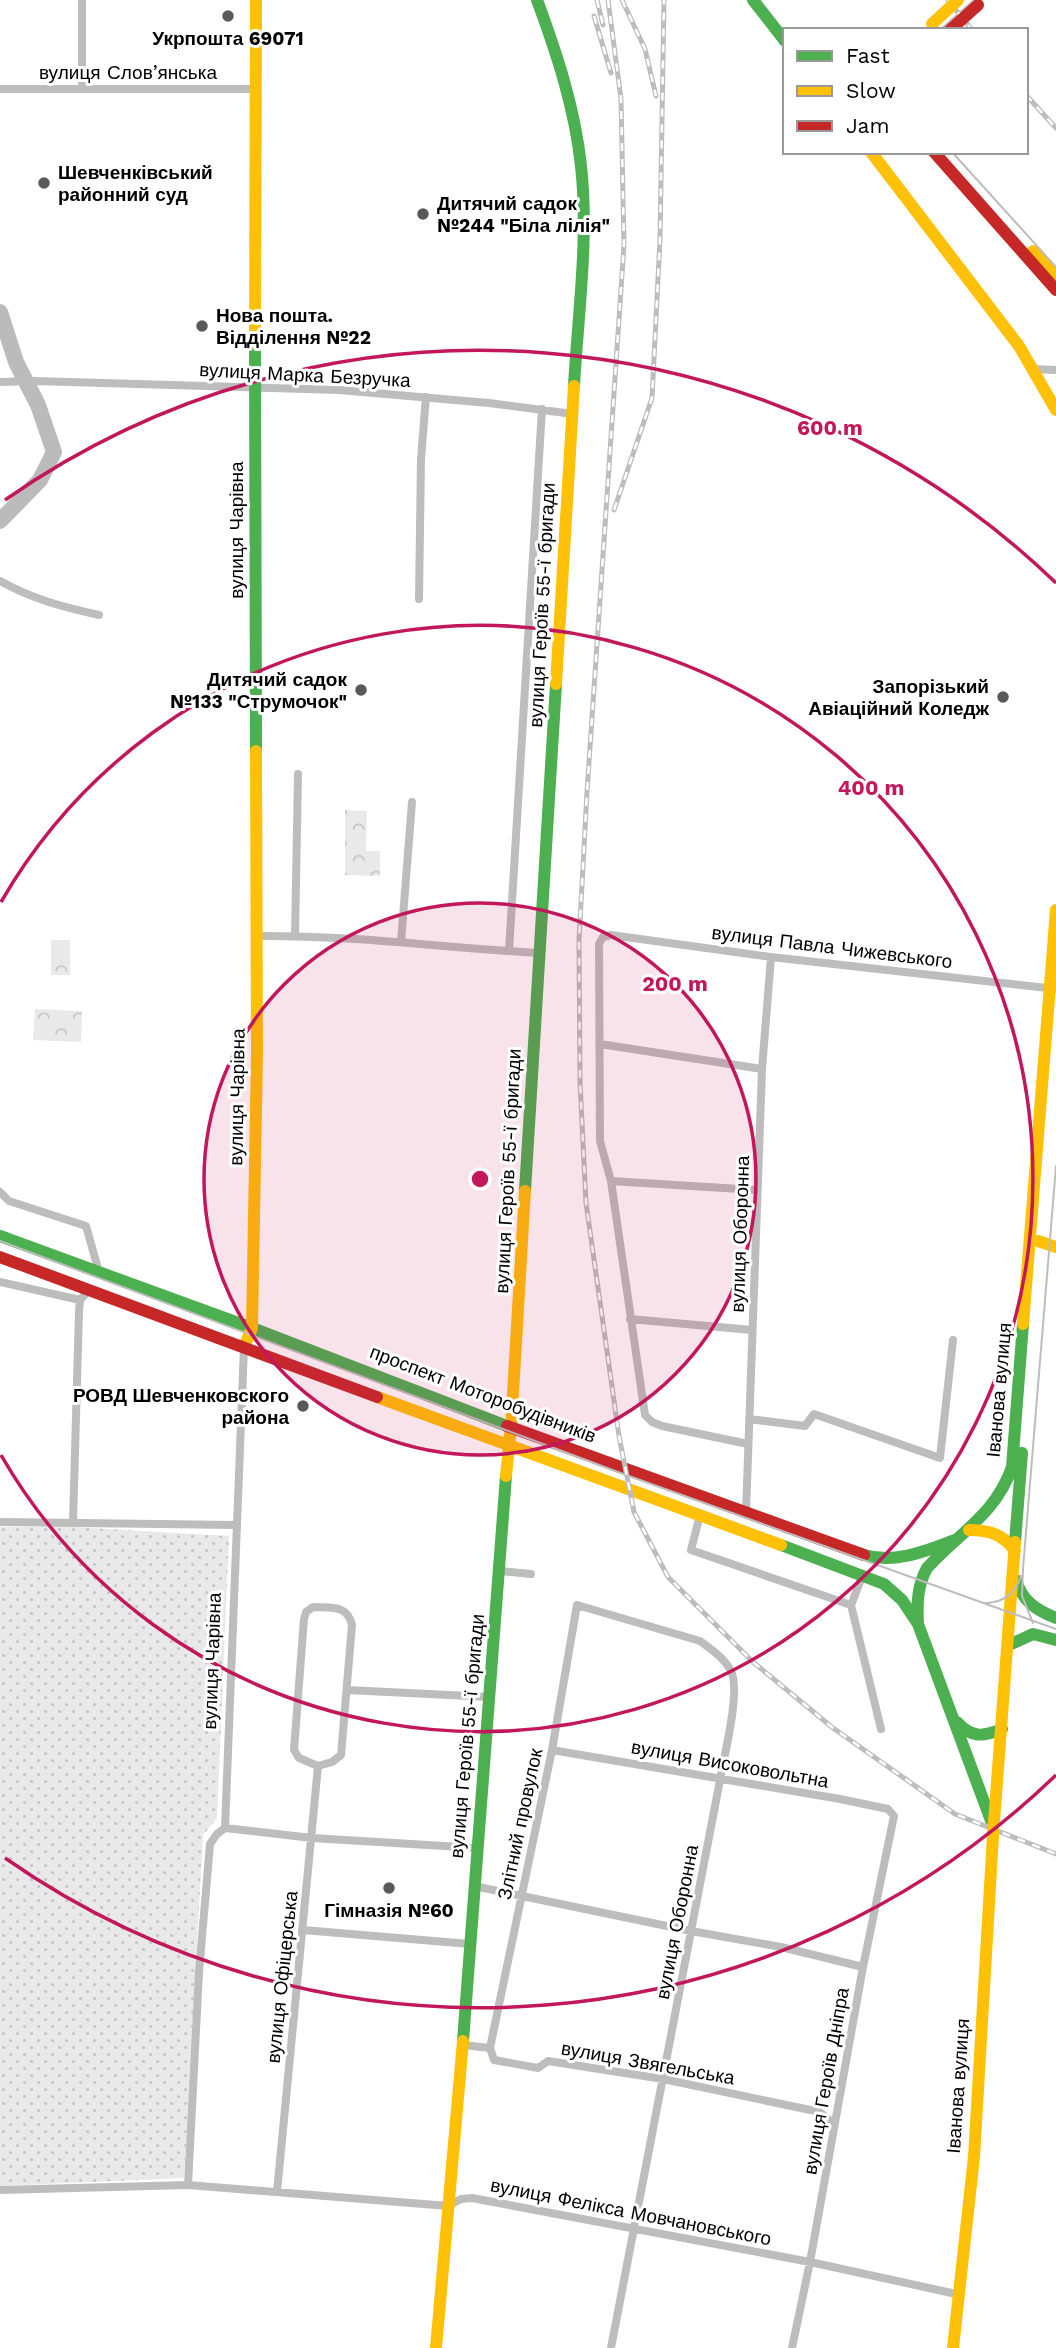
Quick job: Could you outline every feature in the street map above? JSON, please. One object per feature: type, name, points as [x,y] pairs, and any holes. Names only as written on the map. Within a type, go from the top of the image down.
[{"type":"main road","name":"вулиця Чарівна","points":[[244,1347],[252,1328],[257,1054],[254,386],[257,0]]},
{"type":"main road","name":"вулиця Героїв 55-ї бригади","points":[[438,2348],[447,2206],[463,2045],[511,1427],[573,414],[583,188],[579,149],[569,103],[549,30],[537,0]]},
{"type":"main road","points":[[753,0],[783,38]]},
{"type":"main road","points":[[929,27],[958,0]]},
{"type":"main road","points":[[952,28],[980,3]]},
{"type":"main road","points":[[873,154],[1019,346],[1056,410]]},
{"type":"main road","points":[[936,154],[1056,290]]},
{"type":"main road","points":[[947,154],[1056,276]]},
{"type":"main road","name":"Іванова вулиця","points":[[993,1831],[918,1624],[918,1597],[922,1577],[933,1560],[969,1530],[1002,1494],[1012,1467],[1053,989],[1056,910]]},
{"type":"main road","name":"Іванова вулиця","points":[[953,2348],[961,2295],[981,2043],[993,1831],[1056,1012]]},
{"type":"main road","name":"проспект Моторобудівників","points":[[0,1236],[511,1427],[869,1556],[886,1560],[903,1559],[955,1540]]},
{"type":"main road","points":[[1038,1241],[1056,1247]]},
{"type":"main road","name":"проспект Моторобудівників","points":[[0,1257],[85,1295],[244,1347],[863,1574],[887,1584],[894,1590],[918,1624]]},
{"type":"main road","points":[[969,1530],[992,1532],[1006,1537],[1015,1551]]},
{"type":"main road","points":[[1013,1570],[1017,1587],[1026,1602],[1039,1612],[1056,1618]]},
{"type":"main road","points":[[1009,1645],[1034,1634],[1056,1640]]},
{"type":"main road","points":[[950,1714],[965,1732],[972,1735],[990,1735],[1002,1729]]},
{"type":"street","points":[[82,0],[82,87]]},
{"type":"street","name":"вулиця Слов’янська","points":[[0,89],[257,89]]},
{"type":"street","points":[[1032,369],[1056,370]]},
{"type":"street","name":"вулиця Марка Безручка","points":[[5,382],[339,390],[573,414]]},
{"type":"street","points":[[419,599],[421,460],[426,397]]},
{"type":"street","points":[[509,951],[542,410]]},
{"type":"street","points":[[0,581],[51,605],[99,615]]},
{"type":"street","points":[[295,936],[298,774]]},
{"type":"street","points":[[401,942],[412,802]]},
{"type":"street","name":"вулиця Павла Чижевського","points":[[600,1044],[599,944],[603,937],[611,935],[771,957],[1053,989]]},
{"type":"street","points":[[256,936],[401,942],[540,953]]},
{"type":"street","name":"вулиця Оборонна","points":[[746,1512],[756,1190],[771,957]]},
{"type":"street","points":[[748,1444],[652,1422],[645,1415],[611,1181],[600,1142],[600,1044],[762,1069]]},
{"type":"street","points":[[611,1181],[756,1190]]},
{"type":"street","points":[[0,1192],[9,1201],[86,1226],[99,1272]]},
{"type":"street","points":[[0,1282],[85,1295],[73,1523]]},
{"type":"street","points":[[630,1319],[752,1330]]},
{"type":"street","points":[[749,1419],[805,1426],[814,1414],[940,1458],[953,1340]]},
{"type":"street","name":"вулиця Чарівна","points":[[188,2185],[199,1972],[210,1844],[225,1828],[244,1347]]},
{"type":"street","points":[[700,1515],[691,1550],[851,1605]]},
{"type":"street","points":[[0,1522],[236,1525]]},
{"type":"street","points":[[499,1571],[531,1574]]},
{"type":"street","points":[[863,1574],[851,1605],[881,1729]]},
{"type":"street","name":"вулиця Оборонна","points":[[577,1605],[700,1641],[712,1649],[730,1669],[734,1695],[611,2348]]},
{"type":"street","name":"Злітний провулок","points":[[489,2048],[552,1749],[577,1605]]},
{"type":"street","points":[[313,1607],[344,1610],[351,1618],[352,1625],[341,1755],[332,1762],[318,1766],[304,1761],[295,1755],[293,1750],[304,1619],[309,1608],[313,1607]]},
{"type":"street","points":[[347,1690],[490,1697]]},
{"type":"street","name":"вулиця Високовольтна","points":[[552,1749],[841,1799],[892,1811],[894,1821]]},
{"type":"street","name":"вулиця Офіцерська","points":[[277,2192],[318,1766]]},
{"type":"street","name":"вулиця Героїв Дніпра","points":[[792,2348],[863,1967],[894,1821]]},
{"type":"street","points":[[225,1828],[312,1838],[477,1848]]},
{"type":"street","points":[[474,1886],[781,1947],[863,1967]]},
{"type":"street","points":[[303,1930],[470,1944]]},
{"type":"street","name":"вулиця Звягельська","points":[[463,2045],[489,2048],[494,2060],[538,2068],[548,2061],[663,2079],[820,2112],[834,2124]]},
{"type":"street","name":"вулиця Фелікса Мовчановського","points":[[0,2190],[188,2185],[447,2206],[461,2199],[472,2198],[810,2262],[961,2295]]},
{"type":"green space","points":[[345,810],[367,811],[366,851],[380,851],[380,876],[345,875]]},
{"type":"green space","points":[[51,940],[70,940],[70,975],[51,975]]},
{"type":"green space","points":[[35,1009],[82,1011],[81,1042],[33,1040]]},
{"type":"green space","points":[[0,1527],[74,1527],[229,1536],[217,1818],[203,1835],[184,2178],[0,2186]]},
{"type":"waterway","points":[[0,312],[16,362],[38,405],[54,452],[40,480],[0,521]]},
{"type":"tram line","points":[[942,28],[974,0]]},
{"type":"tram line","points":[[954,154],[1056,267]]},
{"type":"tram line","points":[[1033,1623],[1022,1596],[1023,1569],[1056,1166]]},
{"type":"tram line","points":[[0,1241],[626,1475],[1056,1629]]},
{"type":"tram line","points":[[985,1603],[1008,1596],[1021,1576]]},
{"type":"railway","points":[[597,0],[603,25]]},
{"type":"railway","points":[[608,0],[621,99],[624,245],[579,940],[580,1082],[586,1203],[619,1436],[634,1512],[668,1577],[753,1662],[833,1728],[955,1814],[1056,1854]]},
{"type":"railway","points":[[622,0],[645,49],[656,96]]},
{"type":"railway","points":[[614,510],[652,398],[660,239],[664,0]]},
{"type":"railway","points":[[948,0],[970,28]]},
{"type":"railway","points":[[594,16],[611,73]]},
{"type":"railway","points":[[1028,97],[1056,128]]},
{"type":"traffic: fast","points":[[537,0],[564,82],[581,166],[584,221],[574,386]]},
{"type":"traffic: fast","points":[[753,0],[783,38]]},
{"type":"traffic: fast","points":[[255,342],[256,751]]},
{"type":"traffic: fast","points":[[525,1191],[556,684]]},
{"type":"traffic: fast","points":[[0,1236],[252,1328],[507,1426]]},
{"type":"traffic: fast","points":[[993,1826],[918,1624],[918,1602],[919,1588],[927,1568],[987,1510],[1012,1467],[1023,1324]]},
{"type":"traffic: fast","points":[[1015,1542],[1022,1453]]},
{"type":"traffic: fast","points":[[463,2041],[506,1476]]},
{"type":"traffic: fast","points":[[864,1555],[899,1557],[955,1540]]},
{"type":"traffic: fast","points":[[781,1545],[884,1584],[902,1600],[918,1624]]},
{"type":"traffic: fast","points":[[1016,1580],[1022,1594],[1031,1604],[1056,1618]]},
{"type":"traffic: fast","points":[[1009,1645],[1033,1634],[1056,1640]]},
{"type":"traffic: fast","points":[[957,1722],[967,1731],[978,1734],[989,1734],[1002,1729]]},
{"type":"traffic: slow","points":[[255,342],[256,0]]},
{"type":"traffic: slow","points":[[932,24],[958,0]]},
{"type":"traffic: slow","points":[[873,154],[1019,346],[1056,410]]},
{"type":"traffic: slow","points":[[1033,251],[1056,276]]},
{"type":"traffic: slow","points":[[556,684],[574,386]]},
{"type":"traffic: slow","points":[[244,1347],[252,1328],[257,1054],[256,751]]},
{"type":"traffic: slow","points":[[1023,1324],[1056,910]]},
{"type":"traffic: slow","points":[[506,1476],[525,1191]]},
{"type":"traffic: slow","points":[[1038,1241],[1056,1247]]},
{"type":"traffic: slow","points":[[377,1397],[781,1545]]},
{"type":"traffic: slow","points":[[969,1530],[995,1534],[1015,1551]]},
{"type":"traffic: slow","points":[[994,1822],[1015,1542]]},
{"type":"traffic: slow","points":[[993,1826],[993,1836]]},
{"type":"traffic: slow","points":[[953,2348],[974,2157],[993,1836]]},
{"type":"traffic: slow","points":[[436,2348],[463,2041]]},
{"type":"traffic: jam","points":[[952,28],[978,5]]},
{"type":"traffic: jam","points":[[936,154],[1056,290]]},
{"type":"traffic: jam","points":[[0,1257],[377,1397]]},
{"type":"traffic: jam","points":[[507,1426],[864,1555]]},
{"type":"place","name":"Укрпошта 69071","points":[[228,16]]},
{"type":"place","name":"Шевченківський районний суд","points":[[44,183]]},
{"type":"place","name":"Дитячий садок №244 \"Біла лілія\"","points":[[423,214]]},
{"type":"place","name":"Нова пошта. Відділення №22","points":[[202,326]]},
{"type":"place","name":"Дитячий садок №133 \"Струмочок\"","points":[[361,690]]},
{"type":"place","name":"Запорізький Авіаційний Коледж","points":[[1003,697]]},
{"type":"place","name":"РОВД Шевченковского района","points":[[303,1406]]},
{"type":"place","name":"Гімназія №60","points":[[389,1888]]}]
